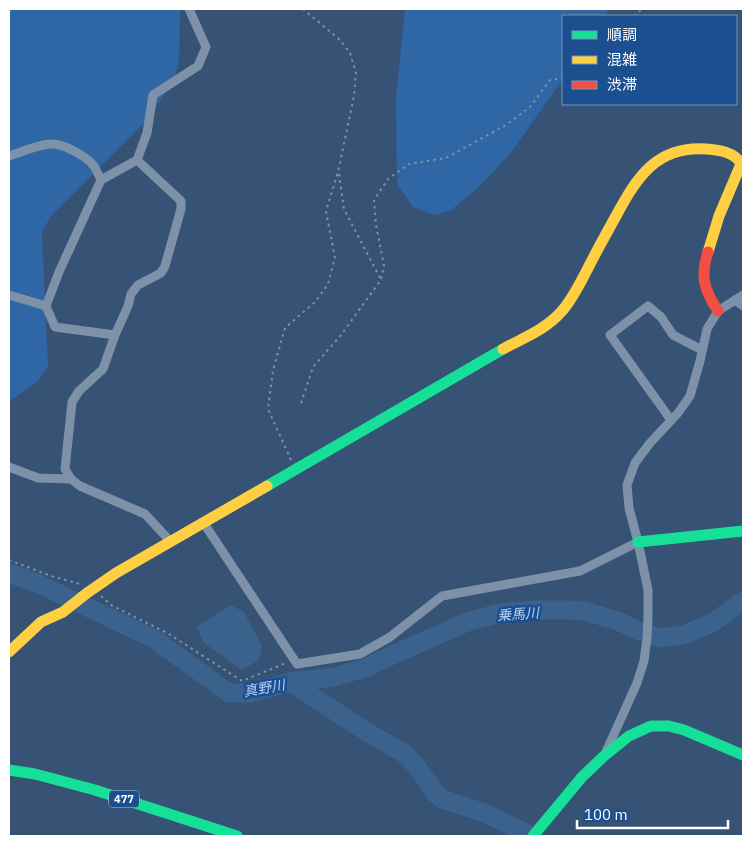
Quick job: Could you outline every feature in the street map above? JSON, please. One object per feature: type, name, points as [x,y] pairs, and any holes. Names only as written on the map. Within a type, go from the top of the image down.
[{"type":"main road","points":[[9,652],[41,622],[63,612],[116,573],[548,325],[573,296],[629,191],[650,166],[665,156],[679,151],[718,150],[739,156],[741,165],[722,206],[705,261],[703,278],[710,299],[718,311]]},
{"type":"main road","points":[[638,542],[743,531]]},
{"type":"main road","points":[[534,836],[582,777],[604,756],[629,736],[650,726],[670,726],[684,730],[743,755]]},
{"type":"main road","name":"477","points":[[9,770],[35,774],[95,790],[237,836]]},
{"type":"street","points":[[115,336],[55,327],[46,306],[101,180],[137,160],[147,133],[153,94],[198,66],[206,47],[189,9]]},
{"type":"street","points":[[9,156],[50,144],[59,146],[71,150],[86,159],[94,166],[101,180]]},
{"type":"street","points":[[137,160],[181,201],[181,209],[165,266],[161,273],[138,285],[132,294],[103,369],[79,391],[72,402],[65,469],[71,479],[80,486],[145,514],[170,541]]},
{"type":"street","points":[[9,295],[46,306]]},
{"type":"street","points":[[604,756],[637,683],[644,661],[648,618],[648,590],[629,508],[627,485],[634,463],[678,413],[690,396],[707,329],[718,311],[739,298],[743,306]]},
{"type":"street","points":[[671,420],[610,335],[648,306],[661,317],[673,335],[702,350]]},
{"type":"street","points":[[9,467],[38,478],[71,479]]},
{"type":"street","points":[[203,522],[297,664],[360,654],[390,637],[442,596],[580,571],[638,542]]},
{"type":"path","points":[[296,469],[268,409],[273,370],[285,328],[315,302],[328,284],[335,258],[326,212],[338,172],[354,96],[356,73],[350,53],[340,40],[303,9]]},
{"type":"path","points":[[301,403],[313,367],[341,335],[382,280],[384,266],[376,226],[374,200],[388,179],[410,164],[446,158],[506,124],[530,107],[550,80],[562,78]]},
{"type":"path","points":[[338,172],[344,209],[382,280]]},
{"type":"path","points":[[9,560],[51,576],[72,581],[169,634],[242,681],[294,660]]},
{"type":"shaded area","points":[[9,9],[180,9],[179,61],[174,81],[143,124],[50,217],[42,233],[48,366],[38,381],[9,401]]},
{"type":"shaded area","points":[[405,9],[609,9],[606,15],[562,15],[562,80],[510,154],[481,185],[450,211],[434,215],[413,207],[397,184],[396,96]]},
{"type":"shaded area","points":[[231,605],[244,612],[262,646],[259,660],[241,670],[203,642],[196,627]]},
{"type":"waterway","name":"乗馬川","points":[[9,573],[39,584],[154,639],[229,693],[250,693],[290,682],[334,677],[368,667],[467,622],[500,613],[533,610],[584,611],[618,621],[660,638],[683,635],[712,623],[743,601]]},
{"type":"waterway","name":"真野川","points":[[290,682],[367,732],[405,754],[418,768],[435,793],[442,799],[485,813],[532,836]]},
{"type":"traffic: fast","points":[[267,486],[503,349]]},
{"type":"traffic: fast","points":[[638,542],[743,531]]},
{"type":"traffic: fast","points":[[533,836],[582,777],[604,756],[629,736],[651,726],[669,726],[684,730],[743,755]]},
{"type":"traffic: fast","points":[[9,770],[35,774],[95,790],[237,836]]},
{"type":"traffic: slow","points":[[503,349],[541,329],[561,312],[575,292],[632,189],[651,166],[675,152],[690,149],[717,150],[731,154],[741,164],[719,216],[708,252]]},
{"type":"traffic: slow","points":[[9,652],[41,622],[63,612],[116,573],[267,486]]},
{"type":"traffic: jam","points":[[708,252],[704,268],[705,283],[709,296],[718,311]]}]
